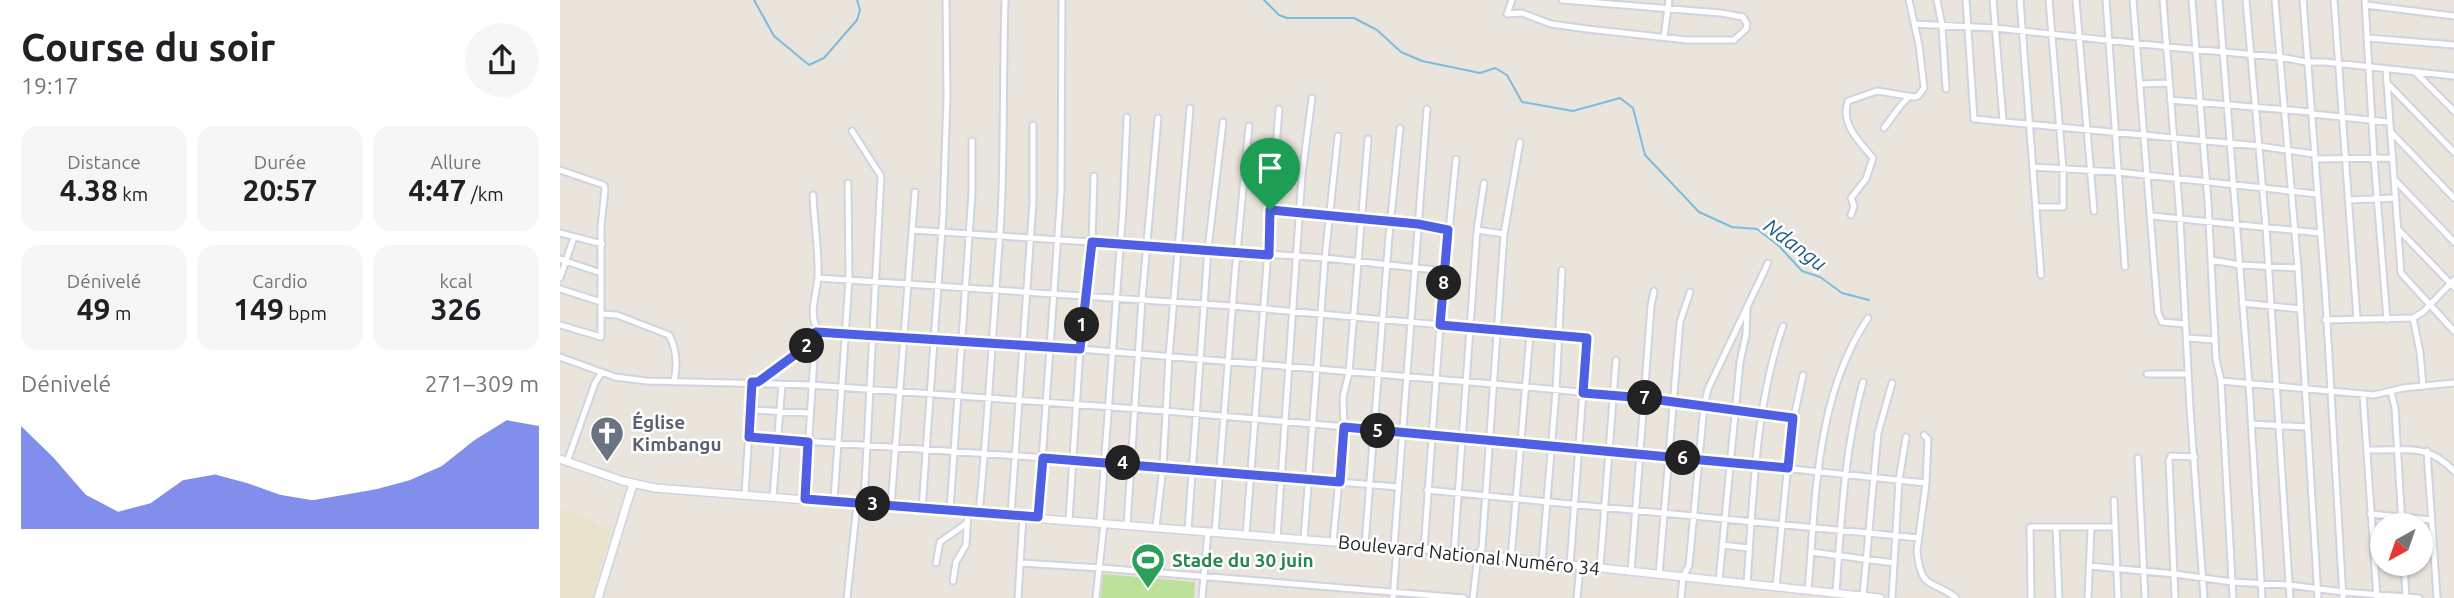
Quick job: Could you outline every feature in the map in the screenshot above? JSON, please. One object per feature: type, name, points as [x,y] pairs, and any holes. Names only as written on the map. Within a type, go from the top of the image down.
[{"type":"main road","name":"Boulevard National Numéro 34","points":[[563,461],[633,484],[1395,547],[1880,598]]},
{"type":"main road","points":[[598,598],[633,484]]},
{"type":"street","points":[[922,509],[942,233],[947,97],[946,0]]},
{"type":"street","points":[[979,513],[1002,193],[1005,0]]},
{"type":"street","points":[[1038,517],[1061,191],[1062,0]]},
{"type":"street","points":[[1512,0],[1507,14],[1522,13],[1565,26],[1688,40],[1734,40],[1746,29],[1745,19],[1740,16],[1562,0]]},
{"type":"street","points":[[1664,37],[1670,0]]},
{"type":"street","points":[[1851,215],[1854,206],[1851,198],[1866,179],[1873,158],[1861,145],[1846,120],[1848,101],[1877,91],[1918,96],[1924,88],[1909,0]]},
{"type":"street","points":[[1937,0],[1942,25],[1945,89]]},
{"type":"street","points":[[1966,0],[1974,118],[2259,146],[2314,157],[2393,159]]},
{"type":"street","points":[[1993,0],[2003,120]]},
{"type":"street","points":[[2020,0],[2041,275]]},
{"type":"street","points":[[2036,207],[2063,207],[2063,169],[2049,0]]},
{"type":"street","points":[[2076,0],[2094,211]]},
{"type":"street","points":[[2106,0],[2124,267]]},
{"type":"street","points":[[2133,0],[2160,320],[2166,324],[2186,324]]},
{"type":"street","points":[[2163,0],[2204,598]]},
{"type":"street","points":[[2192,0],[2209,222],[2216,359],[2221,381],[2233,598]]},
{"type":"street","points":[[2220,0],[2262,598]]},
{"type":"street","points":[[2246,0],[2266,226],[2290,598]]},
{"type":"street","points":[[2275,0],[2298,268],[2318,598]]},
{"type":"street","points":[[2303,0],[2321,233],[2343,595]]},
{"type":"street","points":[[2334,0],[2357,319]]},
{"type":"street","points":[[2387,320],[2371,121],[2365,2],[2454,16]]},
{"type":"street","points":[[1914,24],[1995,28],[2454,76]]},
{"type":"street","points":[[2368,38],[2454,45]]},
{"type":"street","points":[[2386,69],[2401,274],[2454,331]]},
{"type":"street","points":[[2416,73],[2454,111]]},
{"type":"street","points":[[2140,84],[2169,83]]},
{"type":"street","points":[[2387,83],[2454,152]]},
{"type":"street","points":[[1884,128],[1909,97]]},
{"type":"street","points":[[1277,538],[1304,154],[1312,98]]},
{"type":"street","points":[[2170,100],[2389,121]]},
{"type":"street","points":[[1156,527],[1163,467],[1173,302],[1180,247],[1190,108]]},
{"type":"street","points":[[1393,595],[1397,487],[1427,108]]},
{"type":"street","points":[[1246,535],[1279,109]]},
{"type":"street","points":[[1096,598],[1101,568],[1104,462],[1127,117]]},
{"type":"street","points":[[1127,525],[1142,299],[1158,118]]},
{"type":"street","points":[[1188,530],[1208,249],[1223,122]]},
{"type":"street","points":[[1011,515],[1031,239],[1034,125]]},
{"type":"street","points":[[1202,598],[1221,471],[1232,306],[1249,126]]},
{"type":"street","points":[[1365,545],[1390,222],[1400,128]]},
{"type":"street","points":[[847,598],[866,445],[881,176],[852,131]]},
{"type":"street","points":[[2390,131],[2454,198]]},
{"type":"street","points":[[1304,540],[1325,258],[1338,136]]},
{"type":"street","points":[[1333,542],[1344,427],[1343,397],[1349,373],[1368,139]]},
{"type":"street","points":[[950,510],[966,286],[972,141]]},
{"type":"street","points":[[1473,598],[1478,555],[1482,548],[1504,234],[1520,142]]},
{"type":"street","points":[[1424,550],[1455,159]]},
{"type":"street","points":[[2033,166],[2118,172],[2318,194]]},
{"type":"street","points":[[560,170],[604,185],[601,337],[560,326]]},
{"type":"street","points":[[1069,520],[1080,349],[1092,242],[1094,176]]},
{"type":"street","points":[[2395,181],[2454,242]]},
{"type":"street","points":[[834,501],[849,279],[848,183]]},
{"type":"street","points":[[1454,553],[1477,230],[1484,183]]},
{"type":"street","points":[[891,506],[915,192]]},
{"type":"street","points":[[805,499],[815,336],[814,306],[818,278],[813,195]]},
{"type":"street","points":[[2348,200],[2396,198]]},
{"type":"street","points":[[1270,210],[1418,224],[1448,230]]},
{"type":"street","points":[[2152,216],[2321,233]]},
{"type":"street","points":[[913,230],[1237,251],[1445,271]]},
{"type":"street","points":[[1477,230],[1504,234]]},
{"type":"street","points":[[2325,320],[2413,318],[2453,284],[2399,230]]},
{"type":"street","points":[[560,233],[602,244]]},
{"type":"street","points":[[560,278],[563,260],[574,237]]},
{"type":"street","points":[[563,260],[601,273]]},
{"type":"street","points":[[2211,260],[2240,265],[2298,268]]},
{"type":"street","points":[[1681,598],[1683,577],[1689,565],[1704,406],[1708,389],[1768,263]]},
{"type":"street","points":[[1542,562],[1560,336],[1562,270]]},
{"type":"street","points":[[818,278],[1232,306],[1587,338],[1570,565]]},
{"type":"street","points":[[560,289],[601,302]]},
{"type":"street","points":[[1631,572],[1654,291]]},
{"type":"street","points":[[1658,575],[1680,322],[1690,292]]},
{"type":"street","points":[[2242,303],[2300,309]]},
{"type":"street","points":[[1719,581],[1740,362],[1748,324],[1747,307]]},
{"type":"street","points":[[602,314],[617,315],[669,335],[676,365],[674,382]]},
{"type":"street","points":[[1808,590],[1818,471],[1829,407],[1851,348],[1868,318]]},
{"type":"street","points":[[2413,318],[2423,386]]},
{"type":"street","points":[[1747,584],[1762,414],[1768,375],[1783,326]]},
{"type":"street","points":[[1511,559],[1530,334]]},
{"type":"street","points":[[746,494],[755,382],[815,336],[873,335],[1289,366],[1644,398],[1793,418]]},
{"type":"street","points":[[2188,338],[2216,340]]},
{"type":"street","points":[[560,356],[602,372],[636,380],[811,385],[1166,411],[1609,450],[1926,483]]},
{"type":"street","points":[[1600,568],[1616,360]]},
{"type":"street","points":[[563,461],[602,372]]},
{"type":"street","points":[[2147,374],[2188,374]]},
{"type":"street","points":[[1776,587],[1793,418],[1803,375]]},
{"type":"street","points":[[2221,381],[2363,395],[2454,383]]},
{"type":"street","points":[[1836,593],[1845,474],[1854,417],[1863,382]]},
{"type":"street","points":[[1863,596],[1878,433],[1892,383]]},
{"type":"street","points":[[773,497],[782,384]]},
{"type":"street","points":[[2391,391],[2402,513]]},
{"type":"street","points":[[2363,395],[2370,514]]},
{"type":"street","points":[[751,410],[810,413]]},
{"type":"street","points":[[2251,424],[2307,427]]},
{"type":"street","points":[[1924,435],[1928,439],[1926,483],[1918,561],[1926,580],[1956,598]]},
{"type":"street","points":[[749,437],[1131,464],[1397,487]]},
{"type":"street","points":[[1892,598],[1899,480],[1906,437]]},
{"type":"street","points":[[2367,450],[2427,452],[2440,457],[2454,471]]},
{"type":"street","points":[[2427,452],[2431,513]]},
{"type":"street","points":[[2175,598],[2169,460],[2171,456],[2195,457]]},
{"type":"street","points":[[2446,463],[2454,456]]},
{"type":"street","points":[[2138,458],[2145,598]]},
{"type":"street","points":[[1427,490],[1919,538]]},
{"type":"street","points":[[2114,500],[2118,598]]},
{"type":"street","points":[[953,580],[956,562],[966,545],[968,512]]},
{"type":"street","points":[[1018,598],[1024,516]]},
{"type":"street","points":[[936,563],[940,542],[967,523]]},
{"type":"street","points":[[2031,598],[2029,527],[2114,527]]},
{"type":"street","points":[[2056,528],[2059,598]]},
{"type":"street","points":[[2088,598],[2091,528]]},
{"type":"street","points":[[2433,536],[2437,598]]},
{"type":"street","points":[[1722,545],[1749,548]]},
{"type":"street","points":[[1811,552],[1894,563]]},
{"type":"street","points":[[1021,564],[1101,568],[1393,595],[1464,598]]},
{"type":"street","points":[[1577,598],[1580,566]]},
{"type":"street","points":[[2089,566],[2232,582],[2289,585],[2343,595],[2419,598]]},
{"type":"street","points":[[2375,576],[2377,597]]},
{"type":"street","points":[[2405,576],[2406,598]]},
{"type":"street","points":[[1785,587],[1785,598]]},
{"type":"shaded area","points":[[560,509],[595,521],[598,526],[611,530],[592,598],[560,598]]},
{"type":"green space","name":"Stade du 30 juin","points":[[1103,574],[1195,582],[1194,598],[1101,598]]},
{"type":"waterway","points":[[754,0],[774,36],[809,65],[824,58],[857,20],[860,10],[857,0]]},
{"type":"waterway","name":"Ndangu","points":[[1264,0],[1279,15],[1287,18],[1354,18],[1377,30],[1401,52],[1422,61],[1480,73],[1495,68],[1507,75],[1522,102],[1573,111],[1620,98],[1633,108],[1645,155],[1699,212],[1732,227],[1757,229],[1779,246],[1802,271],[1820,277],[1842,293],[1869,300]]},
{"type":"place","name":"Église Kimbangu","points":[[607,463]]},
{"type":"place","name":"Stade du 30 juin","points":[[1148,590]]},
{"type":"route","points":[[1270,210],[1418,224],[1448,230],[1440,325],[1587,338],[1583,393],[1644,398],[1793,418],[1788,468],[1344,427],[1340,482],[1043,458],[1038,517],[805,499],[808,442],[749,437],[752,382],[758,382],[815,340],[816,332],[1080,349],[1092,242],[1269,255],[1270,210]]}]
